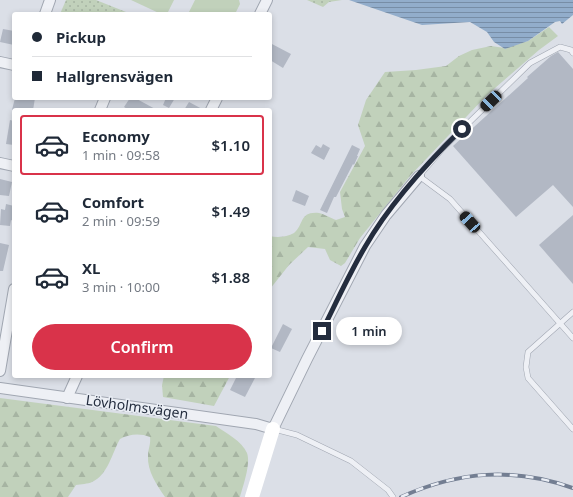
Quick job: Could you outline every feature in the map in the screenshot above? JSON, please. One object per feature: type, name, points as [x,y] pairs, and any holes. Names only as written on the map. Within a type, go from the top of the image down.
[{"type":"street","points":[[47,12],[50,0]]},
{"type":"street","points":[[261,12],[267,0]]},
{"type":"street","points":[[0,62],[12,65]]},
{"type":"street","points":[[0,163],[12,166]]},
{"type":"street","points":[[252,497],[273,429],[365,246],[386,215],[419,176]]},
{"type":"street","points":[[0,371],[12,301]]},
{"type":"street","points":[[67,398],[76,378]]},
{"type":"street","name":"Lövholmsvägen","points":[[0,388],[256,424],[273,429]]},
{"type":"lane","points":[[573,53],[571,50],[560,47],[530,63],[443,148],[419,176],[450,199],[573,338]]},
{"type":"lane","points":[[573,312],[528,352],[526,367],[528,378],[573,429]]},
{"type":"lane","points":[[273,429],[297,435],[351,461],[388,490],[393,497]]},
{"type":"green space","points":[[66,0],[96,0],[126,12],[61,12]]},
{"type":"green space","points":[[131,0],[174,0],[168,12],[157,12]]},
{"type":"green space","points":[[195,0],[239,0],[240,4],[236,12],[189,12]]},
{"type":"green space","points":[[307,0],[342,0],[329,2],[323,7]]},
{"type":"green space","points":[[549,27],[558,36],[539,50],[487,95],[410,176],[360,238],[345,263],[341,266],[330,260],[325,249],[308,247],[289,265],[272,286],[272,236],[282,237],[294,233],[305,216],[308,214],[319,213],[336,220],[345,217],[342,209],[340,192],[365,146],[358,125],[366,100],[385,72],[446,66],[459,56],[472,50],[491,46],[505,48],[528,41]]},
{"type":"green space","points":[[164,378],[229,378],[214,406],[163,397],[162,385]]},
{"type":"green space","points":[[0,398],[216,426],[238,441],[247,453],[248,463],[245,481],[240,497],[165,497],[153,478],[149,467],[148,456],[150,437],[131,435],[120,439],[106,469],[97,479],[86,484],[76,485],[68,497],[0,497]]},
{"type":"water","points":[[349,0],[573,0],[573,15],[562,24],[560,21],[555,22],[528,41],[505,49],[494,42],[487,32],[470,22],[422,25]]},
{"type":"building","points":[[3,29],[12,31],[12,45],[0,42]]},
{"type":"building","points":[[272,44],[291,54],[283,68],[272,61]]},
{"type":"building","points":[[558,52],[573,69],[573,207],[553,185],[516,217],[453,146],[528,78],[527,77],[551,56]]},
{"type":"building","points":[[14,100],[35,100],[33,108],[12,108]]},
{"type":"building","points":[[129,100],[139,100],[153,108],[126,108],[124,107]]},
{"type":"building","points":[[165,100],[174,100],[169,108],[163,105]]},
{"type":"building","points":[[189,102],[200,108],[185,108]]},
{"type":"building","points":[[10,120],[12,120],[12,145],[6,144]]},
{"type":"building","points":[[323,144],[330,148],[324,160],[311,153],[316,145],[321,148]]},
{"type":"building","points":[[352,145],[360,149],[354,165],[353,164],[336,197],[334,197],[327,213],[320,210]]},
{"type":"building","points":[[0,179],[12,182],[9,196],[0,195]]},
{"type":"building","points":[[296,190],[309,196],[305,206],[292,201]]},
{"type":"building","points":[[6,204],[12,206],[12,220],[10,226],[0,225],[1,209],[5,210]]},
{"type":"building","points":[[573,215],[573,284],[539,245]]},
{"type":"building","points":[[0,243],[9,245],[3,271],[0,271]]},
{"type":"building","points":[[283,324],[292,329],[280,352],[272,348]]},
{"type":"building","points":[[236,378],[255,378],[245,397],[230,390]]},
{"type":"railway","points":[[401,497],[423,488],[444,482],[465,477],[486,475],[529,477],[551,481],[573,488]]},
{"type":"route","points":[[322,331],[365,246],[386,215],[443,148],[462,129]]}]
